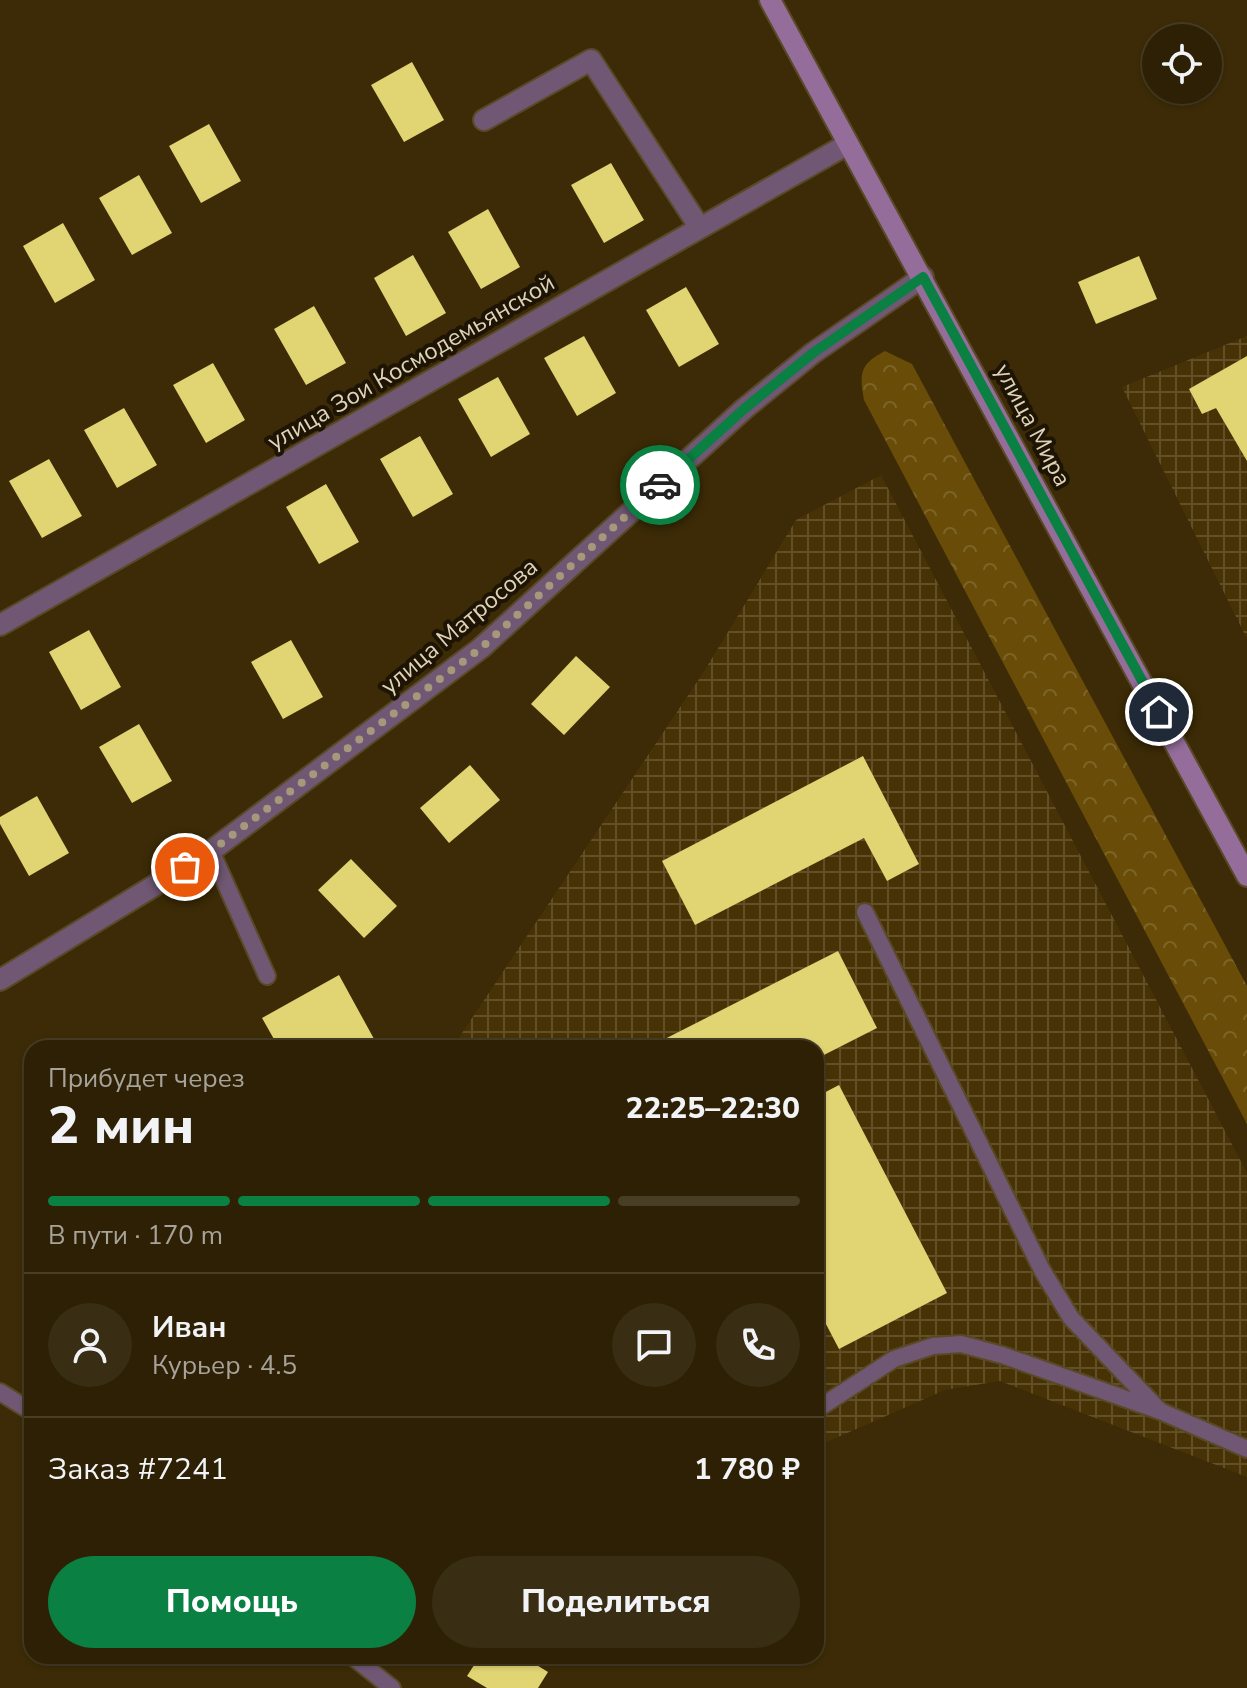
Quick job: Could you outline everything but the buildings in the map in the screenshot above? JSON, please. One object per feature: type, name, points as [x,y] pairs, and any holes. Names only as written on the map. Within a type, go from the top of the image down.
[{"type":"main road","name":"улица Мира","points":[[770,0],[1247,876]]},
{"type":"street","points":[[484,120],[591,60],[700,228]]},
{"type":"street","name":"улица Зои Космодемьянской","points":[[0,625],[848,144]]},
{"type":"street","name":"улица Матросова","points":[[0,980],[211,851],[481,648],[744,409],[813,353],[923,277]]},
{"type":"lane","points":[[211,851],[267,976]]},
{"type":"lane","points":[[865,912],[1042,1270],[1071,1318],[1160,1411]]},
{"type":"lane","points":[[824,1405],[894,1359],[933,1346],[961,1344],[1002,1355],[1160,1411],[1247,1449]]},
{"type":"lane","points":[[0,1392],[24,1407]]},
{"type":"lane","points":[[362,1664],[392,1688]]},
{"type":"shaded area","points":[[1247,336],[1247,639],[1122,387]]},
{"type":"shaded area","points":[[881,475],[1247,1173],[1247,1477],[1000,1381],[945,1390],[824,1443],[824,1040],[457,1040],[703,673],[796,520]]},
{"type":"green space","points":[[885,351],[912,364],[1247,986],[1247,1124],[864,400],[863,370],[870,360]]},
{"type":"way so far","points":[[185,867],[211,851],[481,648],[660,485]]},
{"type":"route","points":[[660,485],[744,409],[813,353],[923,277],[1159,712]]}]
